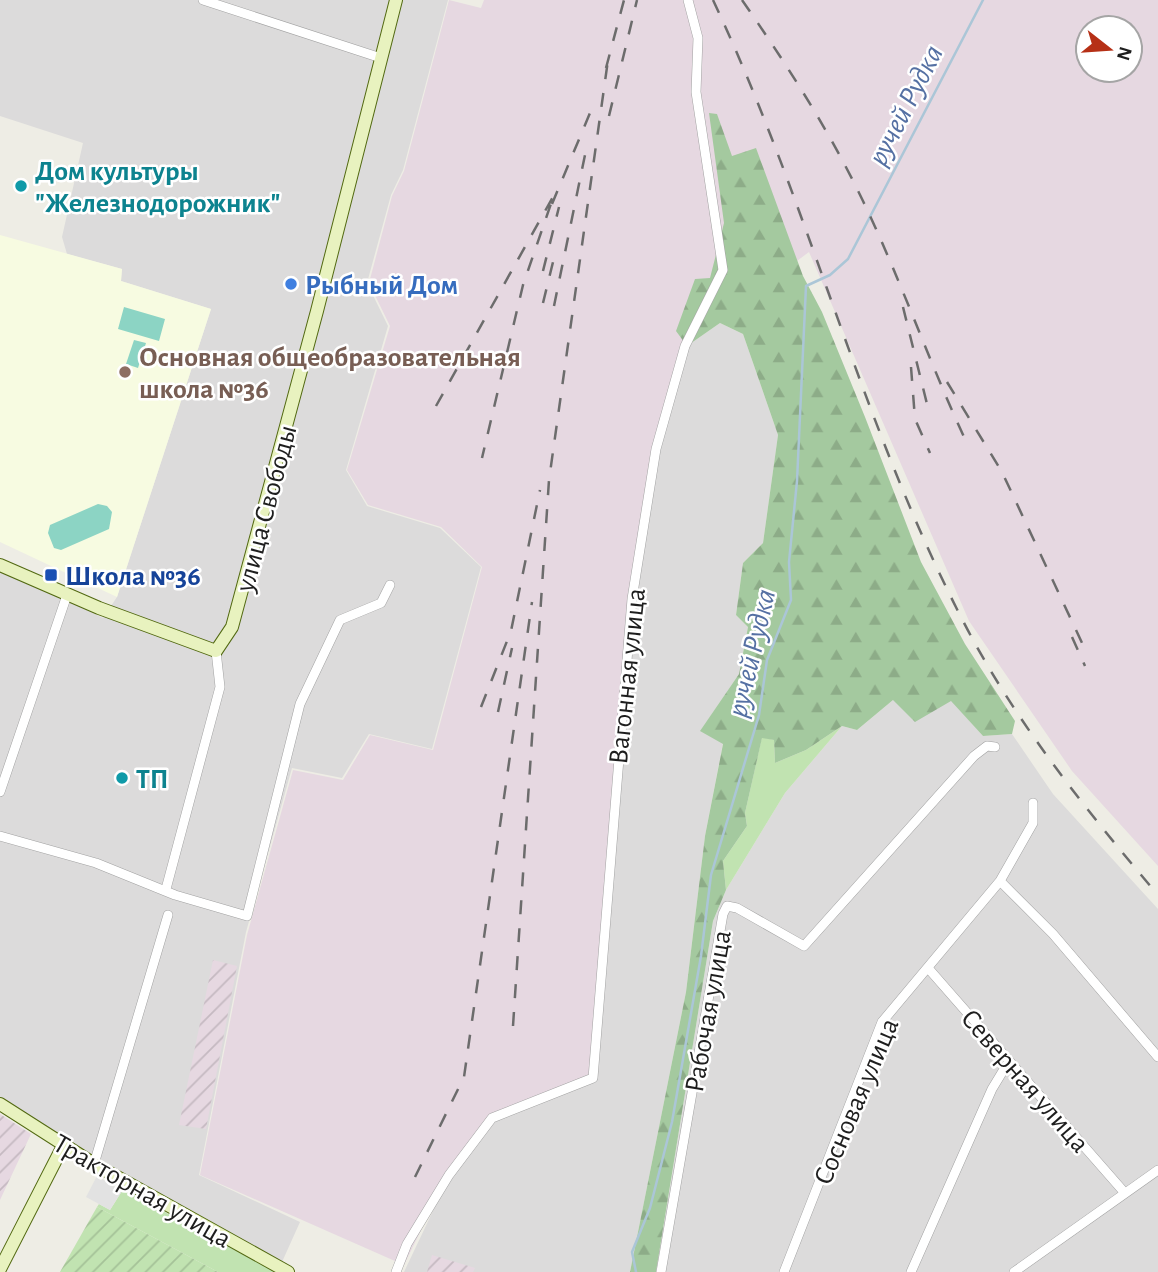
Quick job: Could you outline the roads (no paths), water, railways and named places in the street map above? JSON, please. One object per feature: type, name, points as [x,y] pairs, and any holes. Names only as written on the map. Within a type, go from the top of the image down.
[{"type":"street","points":[[203,0],[381,58]]},
{"type":"street","name":"улица Свободы","points":[[216,651],[232,627],[396,0]]},
{"type":"street","name":"Вагонная улица","points":[[397,1272],[407,1244],[449,1175],[492,1118],[593,1078],[631,612],[656,449],[685,346],[723,270],[696,92],[698,38],[688,0]]},
{"type":"street","points":[[0,565],[67,594],[216,651],[220,687],[166,889]]},
{"type":"street","points":[[0,836],[96,863],[175,894],[247,916],[300,704],[340,620],[381,603],[390,585]]},
{"type":"street","points":[[0,792],[67,594]]},
{"type":"street","name":"Рабочая улица","points":[[661,1272],[723,914],[727,906],[737,908],[804,946],[974,756],[987,746],[995,747]]},
{"type":"street","name":"Сосновая улица","points":[[784,1272],[882,1022],[1000,881],[1033,823],[1033,803]]},
{"type":"street","points":[[1000,881],[1053,934],[1158,1057]]},
{"type":"street","points":[[93,1164],[168,915]]},
{"type":"street","name":"Северная улица","points":[[928,968],[1124,1192]]},
{"type":"street","points":[[911,1272],[992,1089],[1009,1061]]},
{"type":"street","name":"Тракторная улица","points":[[0,1104],[93,1164],[288,1272]]},
{"type":"street","points":[[0,1269],[64,1146]]},
{"type":"street","points":[[1014,1272],[1158,1170]]},
{"type":"waterway","name":"ручей Рудка","points":[[636,1272],[632,1252],[650,1208],[672,1122],[701,956],[711,875],[759,715],[767,660],[791,600],[789,562],[797,481],[806,286],[830,275],[848,259],[983,0]]},
{"type":"railway","points":[[606,68],[624,0]]},
{"type":"railway","points":[[609,116],[637,0]]},
{"type":"railway","points":[[713,0],[778,154],[893,467],[962,619],[1027,728],[1104,830],[1158,895]]},
{"type":"railway","points":[[742,0],[807,98],[850,175],[889,259],[964,437]]},
{"type":"railway","points":[[513,1026],[549,480],[608,60]]},
{"type":"railway","points":[[552,204],[595,101]]},
{"type":"railway","points":[[554,306],[586,150]]},
{"type":"railway","points":[[436,406],[554,195],[523,285],[482,458]]},
{"type":"railway","points":[[543,271],[559,207]]},
{"type":"railway","points":[[543,303],[553,262]]},
{"type":"railway","points":[[903,307],[927,404]]},
{"type":"railway","points":[[911,367],[915,419],[930,453]]},
{"type":"railway","points":[[947,382],[1002,472],[1083,645]]},
{"type":"railway","points":[[481,707],[511,631],[540,490]]},
{"type":"railway","points":[[415,1177],[464,1077],[532,602]]},
{"type":"railway","points":[[1072,637],[1085,666]]},
{"type":"railway","points":[[498,712],[512,648]]},
{"type":"place","name":"Дом культуры \"Железнодорожник\"","points":[[21,186]]},
{"type":"place","name":"Рыбный Дом","points":[[291,284]]},
{"type":"place","name":"Основная общеобразовательная школа №36","points":[[125,372]]},
{"type":"place","name":"Школа №36","points":[[51,575]]},
{"type":"place","name":"ТП","points":[[122,778]]}]
